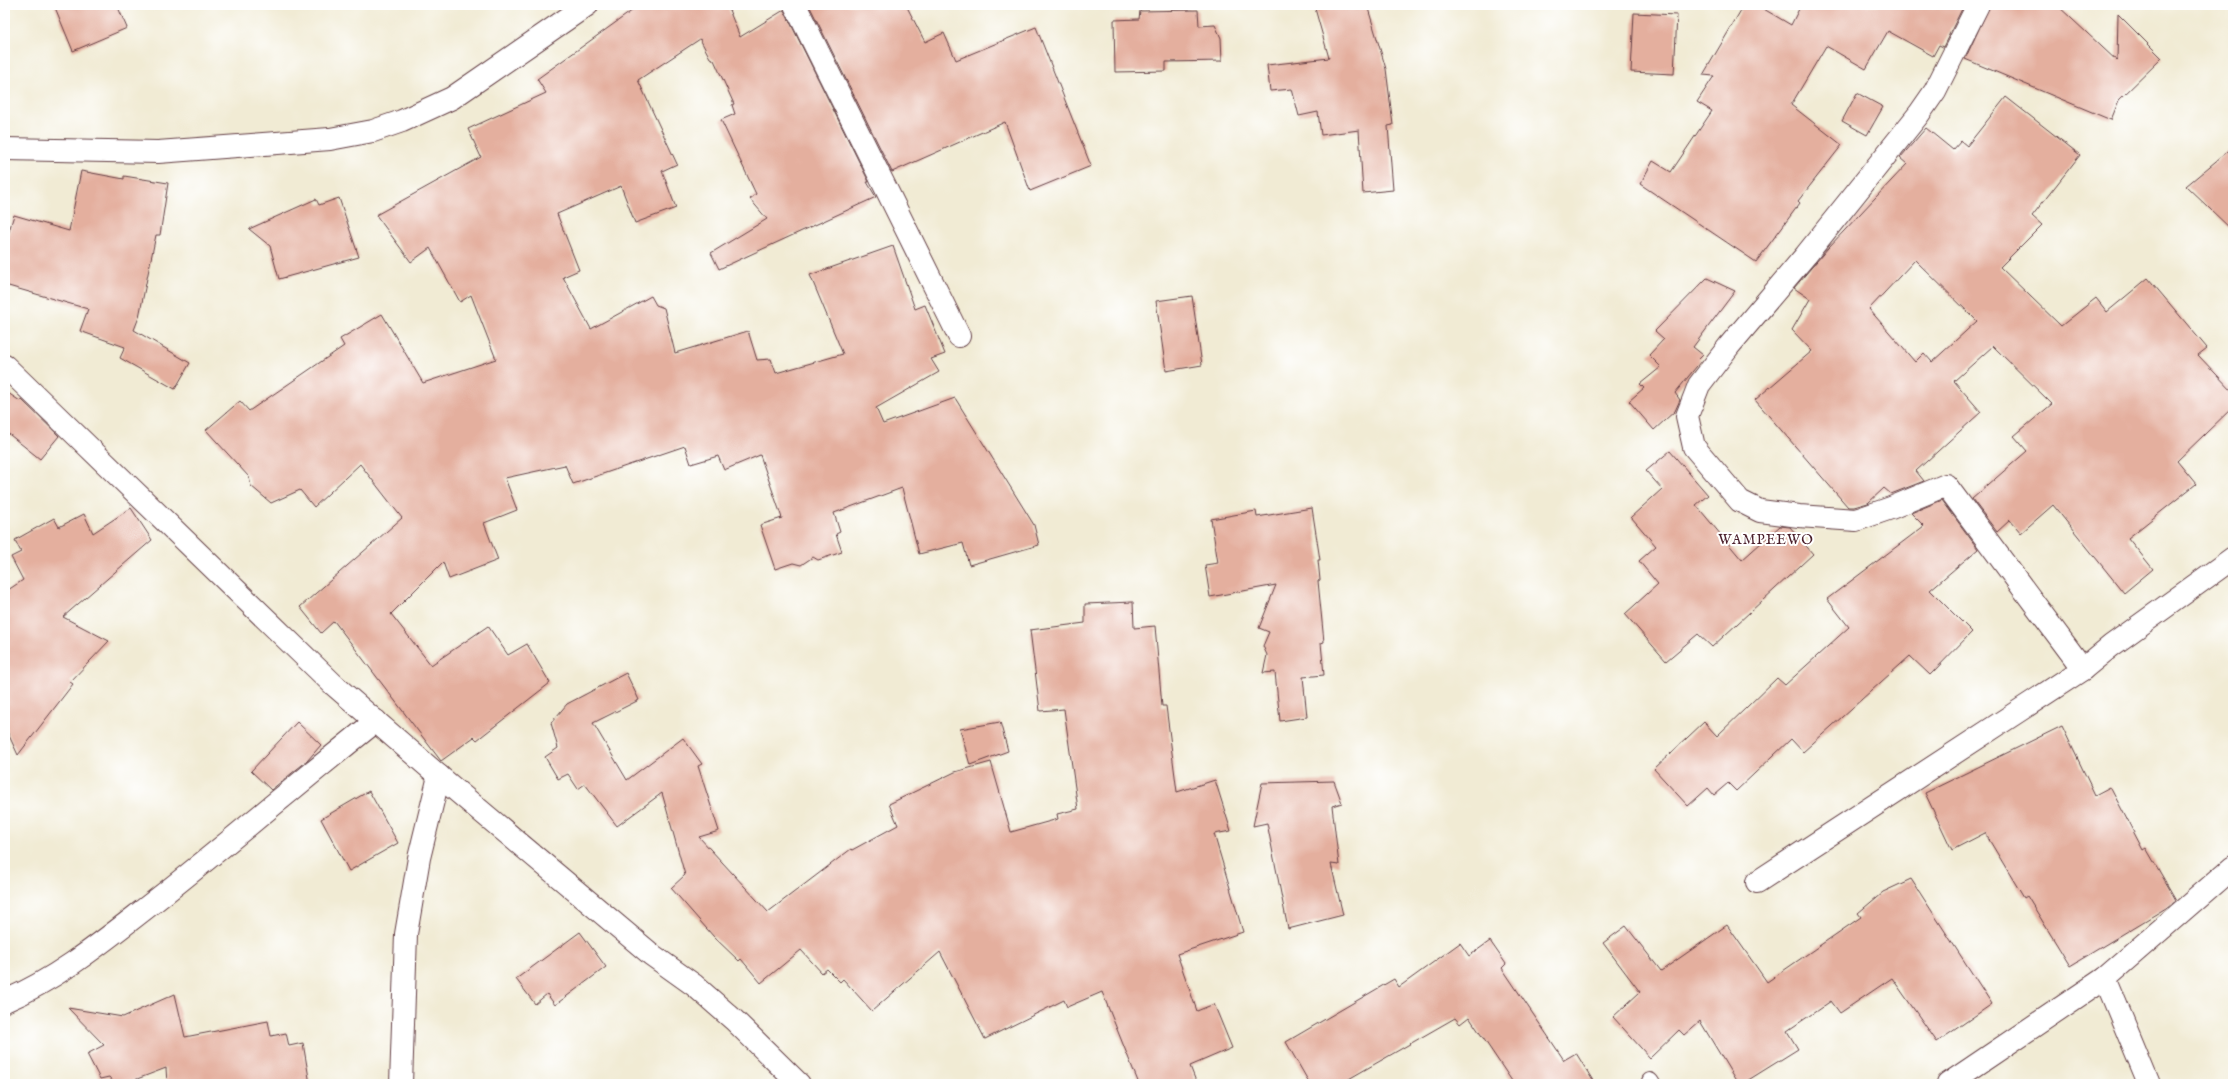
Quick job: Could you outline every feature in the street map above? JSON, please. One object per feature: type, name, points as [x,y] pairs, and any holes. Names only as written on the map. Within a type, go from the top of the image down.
[{"type":"street","points":[[5,149],[158,152],[330,139],[372,131],[402,121],[452,98],[587,5]]},
{"type":"street","points":[[795,5],[959,336]]},
{"type":"street","points":[[1978,5],[1935,91],[1919,114],[1806,255],[1728,346],[1699,385],[1687,416],[1694,447],[1740,501],[1760,511],[1799,516],[1856,520],[1891,508],[1946,485],[2083,669]]},
{"type":"street","points":[[5,366],[283,638],[439,776],[652,954],[694,985],[734,1020],[798,1084]]},
{"type":"street","points":[[1757,882],[2083,669],[2111,646],[2233,558]]},
{"type":"street","points":[[5,1001],[31,990],[81,959],[181,880],[376,721]]},
{"type":"street","points":[[401,1084],[406,934],[419,858],[439,776]]},
{"type":"street","points":[[1948,1084],[2105,978],[2233,867]]},
{"type":"street","points":[[2105,978],[2149,1084]]},
{"type":"building","points":[[54,5],[117,5],[127,28],[73,51]]},
{"type":"building","points":[[640,5],[727,5],[740,37],[784,10],[869,182],[867,182],[876,197],[719,269],[711,253],[767,219],[750,199],[756,194],[721,120],[735,114],[732,105],[734,104],[714,60],[710,58],[700,39],[638,80],[677,164],[662,171],[676,208],[635,223],[621,186],[557,214],[579,270],[563,277],[591,329],[651,296],[656,305],[664,308],[675,353],[748,331],[757,360],[771,359],[776,373],[843,354],[810,275],[893,246],[915,309],[925,305],[945,354],[931,359],[939,372],[876,408],[883,424],[955,398],[1034,525],[1039,545],[969,565],[963,543],[919,554],[902,488],[834,513],[840,532],[836,534],[842,552],[818,560],[813,557],[801,565],[793,563],[775,569],[760,525],[782,518],[760,455],[724,470],[718,456],[691,464],[685,446],[573,484],[565,465],[505,478],[517,510],[484,523],[498,560],[449,579],[443,562],[391,614],[431,665],[488,626],[508,655],[527,644],[550,683],[477,740],[474,737],[441,761],[334,621],[321,633],[300,607],[402,518],[360,464],[314,507],[300,490],[271,503],[251,486],[249,477],[206,430],[240,401],[249,411],[344,346],[340,339],[382,314],[423,383],[496,359],[471,295],[460,302],[430,248],[411,262],[376,215],[481,157],[468,129],[546,93],[537,79]]},
{"type":"building","points":[[809,5],[906,5],[925,42],[944,33],[956,60],[1036,27],[1091,166],[1030,191],[1005,122],[892,172]]},
{"type":"building","points":[[1314,5],[1367,5],[1386,69],[1393,125],[1388,126],[1393,190],[1363,193],[1359,130],[1321,135],[1318,112],[1299,116],[1292,89],[1270,91],[1267,65],[1329,58]]},
{"type":"building","points":[[1744,5],[1757,5],[1791,25],[1801,5],[1964,5],[1943,47],[1939,45],[1933,56],[1888,31],[1866,69],[1826,46],[1791,105],[1842,145],[1798,201],[1800,203],[1756,262],[1640,184],[1653,161],[1671,172],[1712,111],[1697,102],[1714,76],[1703,75]]},
{"type":"building","points":[[1990,5],[2057,5],[2117,61],[2118,14],[2162,58],[2119,100],[2111,120],[1965,59]]},
{"type":"building","points":[[1198,10],[1199,26],[1215,25],[1221,38],[1222,61],[1166,62],[1166,71],[1115,72],[1114,20],[1139,19],[1140,11]]},
{"type":"building","points":[[1634,13],[1677,15],[1674,74],[1631,72]]},
{"type":"building","points":[[1857,93],[1883,107],[1867,135],[1842,121]]},
{"type":"building","points":[[2006,97],[2080,155],[2032,216],[2042,225],[2000,267],[2061,326],[2096,298],[2107,312],[2148,278],[2207,348],[2198,355],[2233,392],[2233,407],[2177,461],[2196,484],[2128,538],[2153,569],[2124,593],[2053,505],[2021,533],[2010,520],[1997,532],[1972,499],[2027,451],[2014,436],[2052,404],[1993,346],[1954,381],[1981,412],[1916,471],[1924,481],[1891,494],[1884,488],[1868,503],[1854,507],[1848,507],[1755,400],[1812,351],[1792,330],[1810,299],[1794,288],[1828,248],[1907,164],[1900,158],[1926,128],[1953,150],[1961,141],[1967,146]],"holes":[[[1915,260],[1977,321],[1932,362],[1924,353],[1915,362],[1869,309]]]},
{"type":"building","points":[[2233,147],[2233,231],[2186,186]]},
{"type":"building","points":[[81,171],[124,179],[124,176],[168,183],[160,235],[156,235],[139,317],[134,330],[190,363],[175,389],[120,358],[125,347],[80,331],[88,309],[5,285],[5,244],[14,215],[69,231]]},
{"type":"building","points":[[339,198],[359,257],[279,279],[270,246],[249,229],[316,199],[319,205]]},
{"type":"building","points":[[1707,278],[1735,291],[1693,347],[1703,355],[1699,359],[1701,361],[1675,393],[1680,400],[1675,411],[1654,430],[1629,401],[1644,388],[1640,384],[1661,367],[1649,355],[1664,339],[1655,331]]},
{"type":"building","points":[[1192,296],[1202,365],[1166,371],[1156,301]]},
{"type":"building","points":[[5,391],[20,401],[21,399],[59,436],[40,459],[5,431]]},
{"type":"building","points":[[1670,451],[1708,495],[1696,505],[1742,560],[1780,526],[1790,527],[1813,554],[1712,647],[1698,634],[1666,661],[1625,614],[1658,584],[1639,561],[1656,546],[1631,517],[1662,489],[1646,471]]},
{"type":"building","points":[[1942,500],[1978,549],[1930,590],[1972,632],[1930,675],[1910,656],[1803,752],[1791,739],[1736,791],[1728,783],[1714,795],[1708,788],[1688,806],[1654,769],[1704,722],[1717,736],[1777,678],[1785,685],[1849,627],[1827,599],[1924,526],[1911,513]]},
{"type":"building","points":[[131,508],[152,540],[63,617],[109,641],[70,682],[73,684],[18,755],[5,727],[5,592],[23,580],[11,557],[21,552],[15,540],[54,518],[59,527],[84,514],[93,533]]},
{"type":"building","points":[[1312,508],[1320,560],[1318,560],[1320,580],[1318,581],[1324,642],[1321,643],[1324,675],[1303,677],[1307,717],[1280,721],[1275,672],[1263,673],[1267,655],[1263,646],[1269,632],[1259,628],[1276,585],[1210,597],[1205,565],[1218,563],[1211,519],[1256,511],[1257,517]]},
{"type":"building","points":[[1133,602],[1134,628],[1155,626],[1162,706],[1166,706],[1177,792],[1215,780],[1231,831],[1214,834],[1243,932],[1177,954],[1197,1011],[1214,1004],[1232,1048],[1190,1066],[1197,1084],[1139,1084],[1102,992],[1067,1007],[1064,1000],[985,1039],[940,952],[872,1011],[843,979],[840,982],[827,969],[822,973],[801,950],[761,983],[741,959],[739,961],[714,937],[671,888],[685,875],[662,793],[617,826],[585,784],[578,789],[568,774],[558,779],[545,757],[558,748],[551,723],[567,704],[626,673],[639,700],[593,723],[627,780],[683,738],[702,764],[698,766],[719,831],[699,837],[768,912],[851,849],[852,850],[898,825],[889,804],[955,772],[991,762],[1011,832],[1058,819],[1057,814],[1078,809],[1064,709],[1040,711],[1030,630],[1085,623],[1085,604]]},
{"type":"building","points":[[297,722],[321,745],[307,761],[271,790],[251,771]]},
{"type":"building","points":[[1000,722],[1008,751],[970,765],[960,729]]},
{"type":"building","points":[[2062,726],[2095,795],[2110,787],[2143,850],[2146,848],[2176,900],[2166,908],[2070,966],[2027,896],[2024,898],[1985,833],[1952,850],[1925,793]]},
{"type":"building","points":[[1334,781],[1342,803],[1332,806],[1339,865],[1331,864],[1343,915],[1288,929],[1267,823],[1253,826],[1262,783]]},
{"type":"building","points":[[369,791],[398,843],[349,871],[321,819]]},
{"type":"building","points":[[1911,879],[1992,1004],[1937,1042],[1892,978],[1840,1013],[1831,1001],[1787,1031],[1798,1049],[1742,1084],[1738,1084],[1700,1021],[1684,1035],[1679,1030],[1650,1058],[1613,1017],[1640,992],[1603,943],[1626,926],[1661,971],[1727,925],[1767,982],[1861,917],[1858,913],[1883,892]]},
{"type":"building","points":[[580,932],[606,967],[555,1005],[547,994],[535,1004],[516,979]]},
{"type":"building","points":[[1490,941],[1506,964],[1502,968],[1564,1060],[1576,1053],[1595,1084],[1514,1084],[1469,1017],[1460,1024],[1455,1018],[1340,1084],[1310,1084],[1286,1042],[1394,979],[1399,987],[1460,943],[1469,956]]},
{"type":"building","points":[[175,994],[185,1037],[268,1021],[271,1036],[286,1033],[289,1046],[303,1043],[310,1084],[167,1084],[166,1068],[124,1084],[115,1084],[109,1077],[100,1079],[87,1054],[104,1045],[68,1008],[123,1017]]},
{"type":"district","name":"WAMPEEWO","points":[[1766,540]]}]
